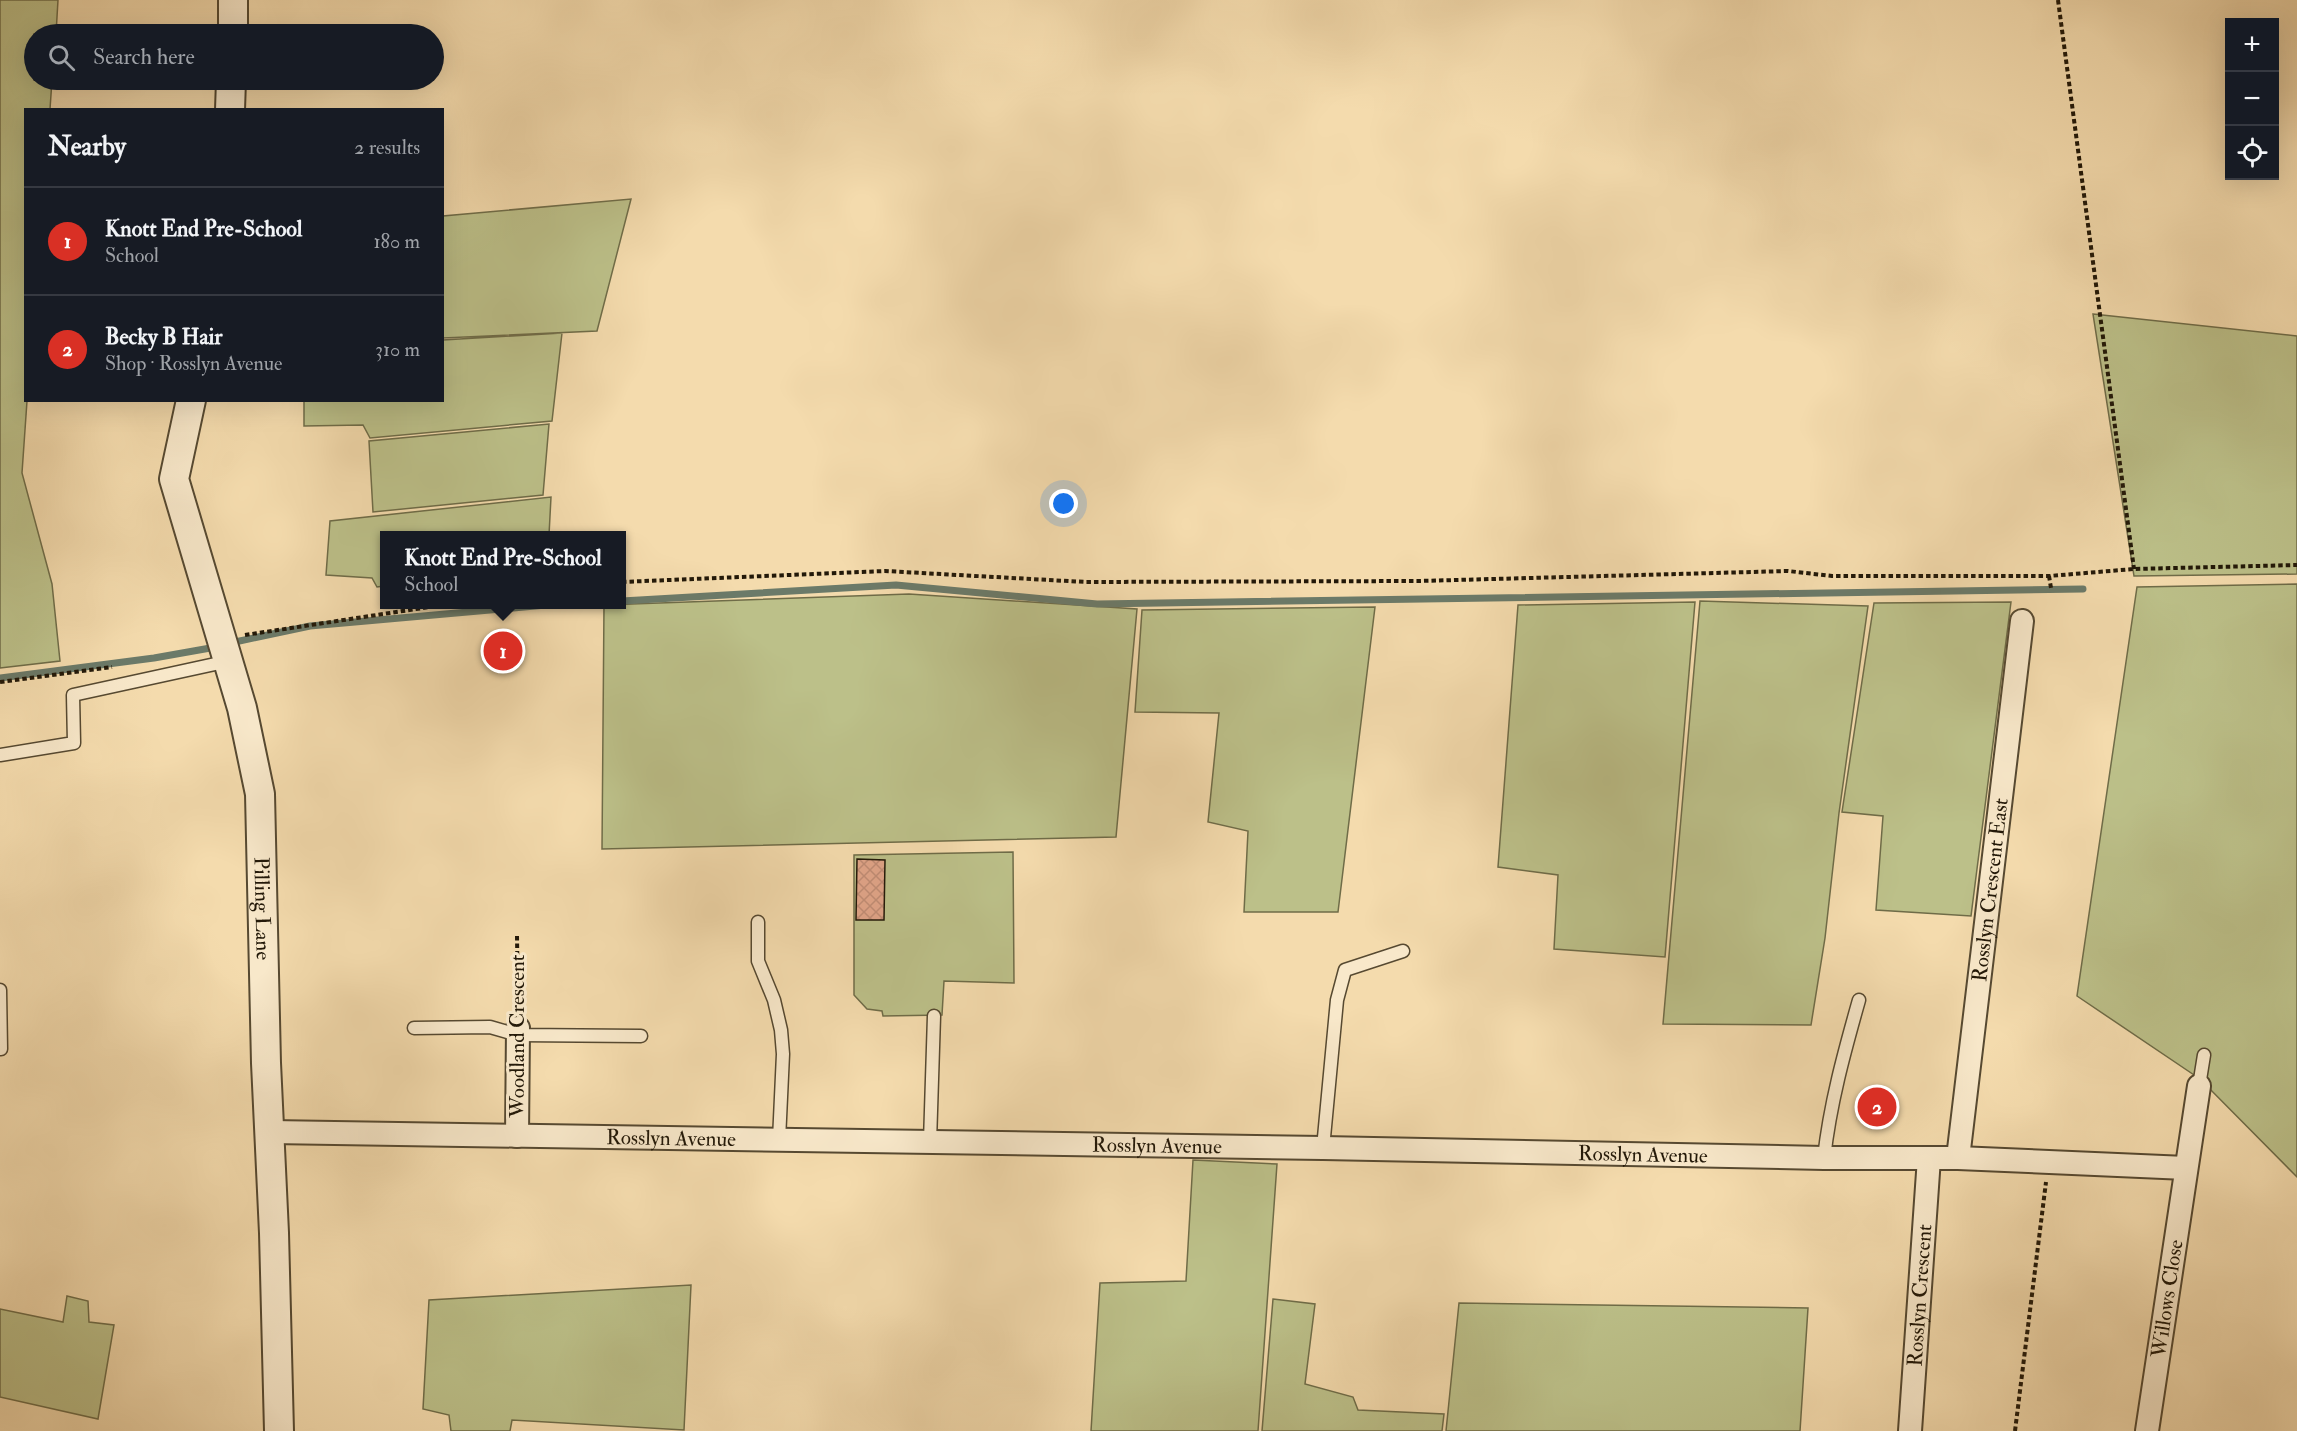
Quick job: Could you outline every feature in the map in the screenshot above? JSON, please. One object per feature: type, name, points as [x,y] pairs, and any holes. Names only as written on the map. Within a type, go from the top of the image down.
[{"type":"street","points":[[233,0],[233,24]]},
{"type":"street","points":[[230,108],[231,90]]},
{"type":"street","name":"Pilling Lane","points":[[191,402],[174,479],[242,708],[260,794],[266,1063],[271,1132],[279,1431]]},
{"type":"street","name":"Rosslyn Crescent East","points":[[1958,1158],[2022,621]]},
{"type":"street","name":"Woodland Crescent","points":[[518,1032],[518,1136]]},
{"type":"street","name":"Willows Close","points":[[2147,1431],[2199,1086]]},
{"type":"street","name":"Rosslyn Avenue","points":[[271,1132],[2047,1161]]},
{"type":"street","name":"Rosslyn Crescent","points":[[1910,1431],[1929,1158]]},
{"type":"street","points":[[2047,1161],[2186,1168]]},
{"type":"lane","points":[[0,755],[75,743],[73,695],[226,650]]},
{"type":"lane","points":[[758,922],[758,962],[774,1000],[781,1030],[783,1054],[779,1140]]},
{"type":"lane","points":[[1323,1148],[1337,1000],[1345,970],[1403,951]]},
{"type":"lane","points":[[0,990],[1,1049]]},
{"type":"lane","points":[[1824,1158],[1828,1119],[1837,1075],[1859,1000]]},
{"type":"lane","points":[[930,1142],[934,1016]]},
{"type":"lane","points":[[414,1028],[490,1028],[518,1032],[641,1036]]},
{"type":"lane","points":[[2199,1086],[2204,1055]]},
{"type":"path","points":[[2058,0],[2134,569]]},
{"type":"path","points":[[626,582],[885,571],[1086,582],[1419,581],[1788,572],[1832,576],[2049,576],[2134,569],[2297,565]]},
{"type":"path","points":[[2049,576],[2051,588]]},
{"type":"path","points":[[258,633],[416,609]]},
{"type":"path","name":"Woodland Crescent","points":[[517,936],[518,1032]]},
{"type":"path","points":[[2015,1431],[2047,1161]]},
{"type":"green space","points":[[0,0],[58,0],[57,24],[24,24],[24,90],[51,90],[50,108],[24,108],[24,402],[27,402],[22,473],[52,584],[60,661],[0,668]]},
{"type":"green space","points":[[631,199],[597,331],[444,338],[444,216]]},
{"type":"green space","points":[[2093,314],[2297,336],[2297,574],[2134,576]]},
{"type":"green space","points":[[562,333],[552,421],[370,438],[363,425],[304,426],[304,402],[444,402],[444,340]]},
{"type":"green space","points":[[549,424],[543,495],[373,512],[369,441]]},
{"type":"green space","points":[[551,497],[549,531],[380,531],[380,587],[377,587],[372,578],[326,575],[330,521]]},
{"type":"green space","points":[[2297,584],[2297,1177],[2200,1079],[2077,996],[2137,587]]},
{"type":"green space","points":[[909,594],[1137,609],[1116,837],[602,849],[604,609],[626,609],[626,604]]},
{"type":"green space","points":[[1700,601],[1868,606],[1839,813],[1825,938],[1811,1025],[1663,1024]]},
{"type":"green space","points":[[1695,602],[1665,957],[1554,949],[1558,875],[1498,867],[1518,605]]},
{"type":"green space","points":[[2011,602],[1971,916],[1876,910],[1883,816],[1842,812],[1874,603]]},
{"type":"green space","points":[[1375,607],[1338,912],[1244,912],[1248,831],[1208,822],[1219,713],[1135,712],[1142,610]]},
{"type":"green space","points":[[1013,852],[1014,983],[944,981],[942,1015],[883,1016],[882,1011],[867,1009],[854,995],[854,855]]},
{"type":"green space","points":[[1193,1160],[1277,1164],[1258,1431],[1091,1431],[1100,1283],[1186,1281]]},
{"type":"green space","points":[[691,1285],[684,1430],[512,1420],[510,1431],[451,1431],[449,1415],[423,1409],[429,1300]]},
{"type":"green space","points":[[67,1296],[88,1301],[89,1322],[114,1325],[98,1419],[0,1397],[0,1309],[63,1322]]},
{"type":"green space","points":[[1273,1299],[1315,1304],[1305,1384],[1353,1397],[1358,1410],[1444,1414],[1442,1431],[1262,1431]]},
{"type":"green space","points":[[1459,1303],[1808,1308],[1800,1431],[1446,1431]]},
{"type":"building","points":[[857,859],[885,860],[884,920],[856,920]]},
{"type":"waterway","points":[[626,601],[896,585],[1097,604],[2083,589]]},
{"type":"waterway","points":[[230,643],[310,626],[501,609]]},
{"type":"waterway","points":[[0,678],[154,658],[216,647]]},
{"type":"place","name":"Knott End Pre-School","points":[[503,651]]},
{"type":"place","name":"Becky B Hair","points":[[1877,1107]]}]
